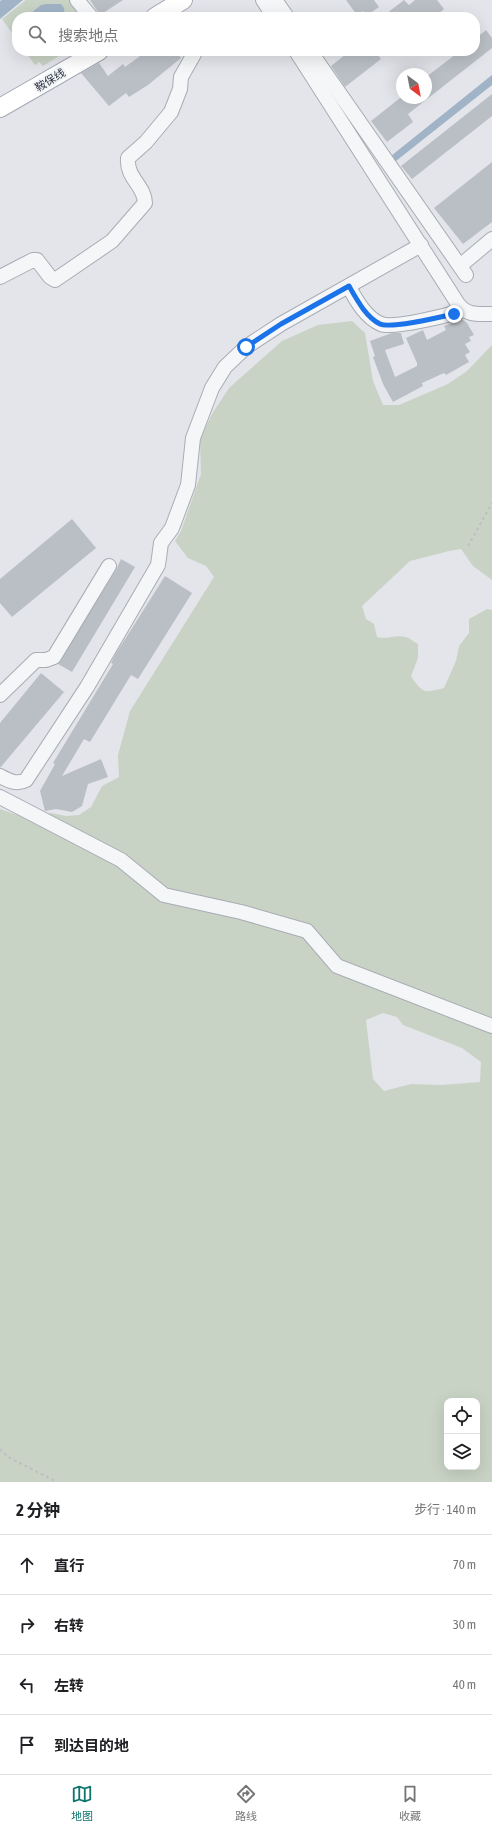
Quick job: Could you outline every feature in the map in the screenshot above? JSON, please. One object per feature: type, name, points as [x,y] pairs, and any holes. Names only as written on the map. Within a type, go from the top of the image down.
[{"type":"main road","points":[[166,12],[183,0]]},
{"type":"main road","name":"鞍保线","points":[[0,108],[90,56]]},
{"type":"street","points":[[77,0],[87,12]]},
{"type":"street","points":[[263,0],[271,12]]},
{"type":"street","points":[[275,0],[283,12]]},
{"type":"street","points":[[0,276],[33,260],[37,260],[50,277],[56,280],[98,252],[118,236],[145,203],[145,197],[127,167],[128,158],[162,126],[171,112],[180,89],[181,77],[193,56]]},
{"type":"street","points":[[299,56],[421,246],[464,310],[470,314],[492,314]]},
{"type":"street","points":[[313,56],[462,270],[492,239]]},
{"type":"street","points":[[0,776],[20,783],[26,780],[87,687],[158,565],[161,543],[172,528],[188,485],[193,438],[212,388],[225,367],[246,347],[275,328],[421,246]]},
{"type":"street","points":[[349,286],[358,302],[373,319],[382,325],[394,325],[443,317],[464,310]]},
{"type":"street","points":[[0,695],[36,660],[46,660],[54,657],[109,566]]},
{"type":"street","points":[[0,797],[121,860],[164,895],[241,912],[307,931],[337,966],[492,1026]]},
{"type":"path","points":[[468,546],[492,503]]},
{"type":"path","points":[[0,1449],[8,1458],[57,1482]]},
{"type":"green space","points":[[26,0],[71,0],[81,12],[12,12],[12,33],[2,19]]},
{"type":"green space","points":[[29,56],[59,56],[43,66],[39,62],[35,65]]},
{"type":"green space","points":[[352,321],[365,333],[373,381],[383,405],[399,405],[448,384],[467,371],[492,345],[492,580],[473,566],[461,549],[449,551],[410,561],[362,606],[366,619],[374,624],[377,637],[384,638],[402,636],[409,638],[418,644],[418,658],[411,676],[418,686],[424,691],[444,688],[456,661],[459,646],[469,633],[469,619],[487,609],[492,610],[492,1482],[0,1482],[0,809],[32,820],[51,813],[66,816],[79,815],[91,807],[102,786],[119,777],[118,755],[130,711],[214,577],[206,566],[188,558],[175,541],[181,531],[201,474],[200,439],[212,414],[229,388],[282,341],[318,325]],"holes":[[[383,1013],[397,1017],[403,1025],[462,1048],[481,1062],[480,1082],[441,1085],[411,1084],[384,1091],[373,1079],[366,1020]]]},
{"type":"water","points":[[23,0],[0,19],[0,1]]},
{"type":"water","points":[[61,4],[64,12],[32,12],[41,5]]},
{"type":"water","points":[[492,75],[492,85],[396,161],[391,156]]},
{"type":"building","points":[[90,0],[123,0],[105,12],[98,12]]},
{"type":"building","points":[[346,0],[374,0],[379,7],[372,12],[355,12]]},
{"type":"building","points":[[404,0],[409,5],[415,0],[437,0],[444,9],[441,12],[388,12]]},
{"type":"building","points":[[486,30],[492,38],[492,48],[432,95],[432,72],[453,56],[480,56],[480,35]]},
{"type":"building","points":[[140,56],[180,56],[181,58],[148,85],[129,97],[126,93],[109,106],[81,73],[99,63],[108,76],[123,64],[125,67]]},
{"type":"building","points":[[344,56],[379,56],[381,59],[345,87],[331,66]]},
{"type":"building","points":[[492,94],[492,116],[412,179],[401,166]]},
{"type":"building","points":[[396,101],[396,104],[421,104],[408,114],[413,122],[387,142],[371,121]]},
{"type":"building","points":[[492,162],[492,222],[463,244],[434,208]]},
{"type":"building","points":[[462,319],[467,323],[474,335],[469,337],[471,341],[465,344],[470,352],[465,355],[469,362],[446,375],[444,373],[422,383],[423,386],[393,402],[383,384],[373,357],[375,356],[370,341],[392,333],[401,333],[404,344],[385,350],[395,377],[417,366],[406,338],[423,330],[427,340],[446,330],[444,326]]},
{"type":"building","points":[[72,519],[96,548],[12,617],[0,603],[0,579]]},
{"type":"building","points":[[121,559],[135,567],[72,672],[58,664],[116,570]]},
{"type":"building","points":[[165,576],[192,593],[138,679],[131,675],[90,742],[84,739],[62,776],[101,759],[108,777],[88,784],[82,806],[72,812],[56,809],[45,811],[40,791],[55,764],[53,763],[113,664],[111,663],[115,655]]},
{"type":"building","points":[[41,673],[64,692],[0,768],[0,723]]},
{"type":"route","points":[[246,347],[281,324],[349,286],[358,302],[373,319],[382,325],[394,325],[454,314]]}]
